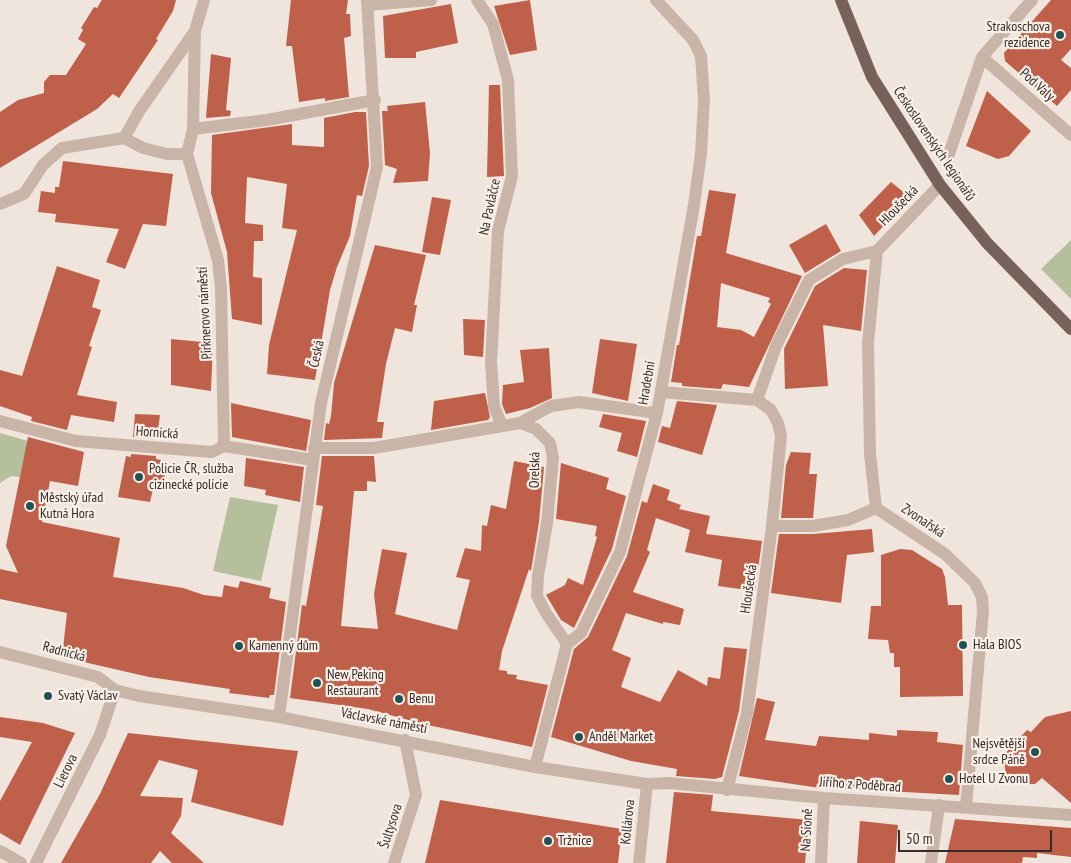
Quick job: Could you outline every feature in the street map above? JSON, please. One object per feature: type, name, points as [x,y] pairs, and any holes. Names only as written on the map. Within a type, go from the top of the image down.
[{"type":"main road","name":"Československých legionářů","points":[[841,0],[872,77],[940,185],[987,243],[1071,329]]},
{"type":"street","name":"Pirknerovo náměstí","points":[[204,0],[195,31],[193,129],[187,154],[219,269],[224,446]]},
{"type":"street","points":[[367,3],[428,0]]},
{"type":"street","name":"Na Pavláčce","points":[[477,0],[493,24],[508,80],[512,176],[498,232],[491,362],[494,406],[502,426]]},
{"type":"street","name":"Hradební","points":[[535,767],[567,644],[581,633],[620,552],[658,409],[701,153],[704,100],[701,56],[693,40],[656,0]]},
{"type":"street","points":[[949,154],[982,57],[1032,0]]},
{"type":"street","name":"Česká","points":[[279,717],[314,454],[340,319],[377,167],[367,3]]},
{"type":"street","name":"Pirknerovo náměstí","points":[[124,138],[140,110],[195,31]]},
{"type":"street","name":"Pod Valy","points":[[982,57],[1071,135]]},
{"type":"street","points":[[193,129],[267,120],[374,100]]},
{"type":"street","points":[[0,214],[24,194],[43,166],[62,148],[124,138],[143,148],[167,154],[187,154]]},
{"type":"street","name":"Hloušecká","points":[[876,251],[940,185]]},
{"type":"street","points":[[0,204],[24,194]]},
{"type":"street","points":[[661,392],[757,400],[776,346],[809,280],[843,259],[876,251],[868,343],[870,454],[876,508],[848,520],[813,526],[772,526]]},
{"type":"street","name":"Hloušecká","points":[[727,790],[747,713],[772,526],[781,436],[778,423],[771,410],[757,400]]},
{"type":"street","points":[[314,454],[374,448],[520,423],[551,406],[580,402],[658,409]]},
{"type":"street","points":[[643,402],[658,409]]},
{"type":"street","name":"Hornická","points":[[0,421],[76,441],[212,452],[224,446],[314,454]]},
{"type":"street","name":"Orelská","points":[[520,423],[536,429],[550,444],[553,470],[538,576],[537,596],[567,644]]},
{"type":"street","name":"Zvonařská","points":[[876,508],[955,563],[975,583],[982,597],[983,611],[966,808]]},
{"type":"street","name":"Radnická","points":[[0,652],[98,676],[115,690]]},
{"type":"street","name":"Václavské náměstí","points":[[115,690],[139,696],[279,717],[535,767],[648,784]]},
{"type":"street","name":"Lierova","points":[[36,863],[100,736],[115,690]]},
{"type":"street","name":"Šultysova","points":[[394,863],[416,795],[404,740]]},
{"type":"street","name":"Jiřího z Poděbrad","points":[[648,784],[669,783],[824,798],[1071,815]]},
{"type":"street","name":"Kollárova","points":[[639,863],[648,784]]},
{"type":"street","name":"Na Sioně","points":[[821,863],[824,798]]},
{"type":"street","points":[[931,863],[939,805]]},
{"type":"street","points":[[0,851],[21,863]]},
{"type":"green space","points":[[1071,240],[1071,299],[1041,269]]},
{"type":"green space","points":[[0,433],[28,441],[20,477],[11,476],[0,483]]},
{"type":"green space","points":[[230,497],[278,505],[261,581],[213,571]]},
{"type":"building","points":[[102,0],[176,0],[173,11],[156,39],[158,40],[119,98],[113,94],[97,109],[0,168],[0,112],[18,100],[44,93],[44,82],[50,75],[66,75],[86,44],[78,39],[83,30],[81,28],[94,7],[97,8]]},
{"type":"building","points":[[291,0],[348,0],[346,14],[350,14],[351,36],[344,38],[349,97],[325,101],[325,98],[299,102],[292,46],[286,46]]},
{"type":"building","points":[[530,0],[537,50],[510,55],[494,6]]},
{"type":"building","points":[[1051,0],[1071,0],[1071,49],[1061,60],[1071,68],[1071,90],[1057,106],[1005,61],[1004,53]]},
{"type":"building","points":[[451,4],[458,43],[416,52],[416,58],[385,58],[383,16]]},
{"type":"building","points":[[211,54],[231,58],[226,110],[231,111],[230,116],[206,118]]},
{"type":"building","points":[[489,85],[500,85],[504,176],[487,177]]},
{"type":"building","points":[[987,91],[1031,131],[1009,156],[998,159],[966,146]]},
{"type":"building","points":[[425,102],[430,153],[428,181],[393,183],[397,169],[385,165],[382,111],[388,111],[387,106]]},
{"type":"building","points":[[355,112],[366,112],[369,166],[362,196],[357,195],[350,236],[330,290],[315,380],[267,374],[269,345],[297,230],[282,228],[287,184],[247,177],[245,223],[263,225],[263,241],[254,241],[253,277],[262,278],[262,325],[232,319],[227,252],[211,193],[212,135],[292,124],[292,145],[324,147],[324,118]]},
{"type":"building","points":[[63,161],[173,174],[166,226],[143,224],[125,269],[106,262],[119,229],[55,222],[56,214],[38,212],[41,191],[55,193],[55,187],[59,187]]},
{"type":"building","points":[[891,182],[911,198],[874,236],[859,215]]},
{"type":"building","points":[[709,190],[736,194],[726,253],[802,276],[749,387],[723,384],[721,389],[682,386],[682,383],[671,382],[697,236],[701,236]],"holes":[[[721,283],[770,298],[768,302],[771,304],[754,337],[741,330],[717,327]]]},
{"type":"building","points":[[432,197],[451,200],[440,255],[422,252]]},
{"type":"building","points":[[826,224],[841,251],[805,273],[789,245]]},
{"type":"building","points":[[375,245],[426,255],[414,305],[417,305],[412,332],[395,328],[386,364],[377,422],[384,422],[382,438],[324,440],[326,423],[329,424],[331,416],[334,383]]},
{"type":"building","points":[[57,266],[100,280],[92,307],[101,310],[89,346],[92,347],[77,395],[117,402],[114,422],[71,415],[67,430],[31,421],[32,417],[0,406],[0,370],[22,376]]},
{"type":"building","points":[[844,268],[867,270],[861,331],[823,325],[828,386],[785,389],[784,349],[815,286]]},
{"type":"building","points":[[463,319],[485,320],[483,357],[464,355]]},
{"type":"building","points":[[171,339],[213,343],[211,391],[171,385]]},
{"type":"building","points":[[600,339],[637,344],[628,401],[592,393]]},
{"type":"building","points":[[549,348],[552,398],[530,408],[506,414],[502,404],[503,385],[524,382],[520,350]]},
{"type":"building","points":[[485,393],[490,417],[488,420],[431,430],[434,401]]},
{"type":"building","points":[[677,401],[717,405],[702,455],[658,442],[662,426],[670,428]]},
{"type":"building","points":[[231,403],[311,420],[306,451],[232,437]]},
{"type":"building","points":[[135,414],[160,415],[157,439],[133,437]]},
{"type":"building","points":[[603,414],[646,421],[637,457],[617,451],[622,433],[599,427]]},
{"type":"building","points":[[28,437],[84,452],[78,486],[50,481],[42,522],[120,538],[113,577],[183,588],[204,595],[222,597],[224,585],[238,588],[240,581],[271,588],[269,598],[286,602],[274,695],[270,695],[269,698],[229,693],[230,689],[149,677],[62,657],[67,613],[0,599],[0,569],[18,573],[6,546]]},
{"type":"building","points":[[791,452],[811,453],[809,474],[817,474],[813,518],[781,518],[786,465]]},
{"type":"building","points":[[131,454],[156,456],[156,459],[161,460],[159,470],[164,470],[165,474],[162,491],[153,489],[150,502],[118,497],[126,456],[131,457]]},
{"type":"building","points":[[322,456],[374,456],[376,482],[367,481],[367,491],[354,491],[341,626],[378,629],[374,594],[382,549],[407,553],[395,614],[457,630],[470,580],[456,577],[465,548],[481,551],[482,525],[487,526],[491,505],[506,509],[514,461],[544,467],[539,522],[531,571],[529,569],[502,651],[499,670],[507,671],[507,674],[517,675],[516,679],[548,685],[532,747],[423,724],[368,709],[290,698],[302,605],[306,606],[323,506],[316,505]]},
{"type":"building","points":[[246,458],[304,467],[300,502],[265,495],[266,490],[244,486]]},
{"type":"building","points":[[561,463],[609,478],[606,489],[626,496],[612,549],[574,628],[561,620],[546,595],[565,585],[568,578],[583,585],[597,537],[595,536],[597,526],[556,519]]},
{"type":"building","points":[[653,484],[670,490],[667,500],[681,505],[679,509],[710,516],[706,534],[762,541],[755,591],[718,586],[722,560],[685,552],[690,530],[656,518],[647,550],[650,552],[633,592],[684,609],[680,625],[663,622],[663,624],[626,613],[612,650],[631,658],[621,687],[660,702],[678,670],[707,686],[708,677],[720,679],[724,647],[747,649],[739,711],[722,777],[715,779],[676,776],[677,769],[631,761],[551,737],[574,649],[588,637],[627,556],[642,501],[647,503]]},
{"type":"building","points":[[872,529],[874,552],[847,555],[841,603],[771,593],[779,534],[813,534]]},
{"type":"building","points":[[900,549],[912,550],[942,569],[945,577],[948,605],[962,605],[963,696],[900,697],[900,667],[894,667],[894,653],[890,653],[888,640],[868,639],[871,606],[881,606],[881,555]]},
{"type":"building","points":[[757,698],[775,702],[765,740],[816,746],[819,736],[869,740],[869,733],[897,736],[897,730],[938,732],[937,742],[963,745],[959,795],[813,787],[739,776]]},
{"type":"building","name":"Nejsvětější srdce Páně","points":[[1071,711],[1071,803],[1042,778],[1035,784],[1017,784],[1011,781],[1006,775],[1003,756],[1027,730],[1031,732],[1045,717]]},
{"type":"building","points":[[0,717],[43,723],[75,733],[20,845],[0,833],[0,801],[32,742],[0,737]]},
{"type":"building","points":[[128,733],[298,751],[283,826],[191,802],[198,770],[159,760],[140,796],[183,798],[181,816],[171,833],[204,863],[172,863],[160,851],[151,863],[61,863],[100,794]]},
{"type":"building","points":[[674,792],[713,795],[711,811],[809,820],[805,863],[666,863]]},
{"type":"building","points":[[440,800],[622,829],[618,863],[425,863]]},
{"type":"building","points":[[955,819],[1071,828],[1071,857],[1037,853],[1037,858],[1023,857],[1022,863],[945,863]]},
{"type":"building","points":[[860,821],[898,825],[895,863],[857,863]]},
{"type":"place","name":"Strakoschova rezidence","points":[[1060,35]]},
{"type":"place","name":"Policie ČR, služba cizinecké policie","points":[[139,477]]},
{"type":"place","name":"Městský úřad Kutná Hora","points":[[30,506]]},
{"type":"place","name":"Hala BIOS","points":[[963,645]]},
{"type":"place","name":"Kamenný dům","points":[[239,646]]},
{"type":"place","name":"New Peking Restaurant","points":[[317,683]]},
{"type":"place","name":"Svatý Václav","points":[[48,696]]},
{"type":"place","name":"Benu","points":[[399,699]]},
{"type":"place","name":"Anděl Market","points":[[579,737]]},
{"type":"place","name":"Nejsvětější srdce Páně","points":[[1035,752]]},
{"type":"place","name":"Hotel U Zvonu","points":[[949,779]]},
{"type":"place","name":"Tržnice","points":[[548,841]]}]
